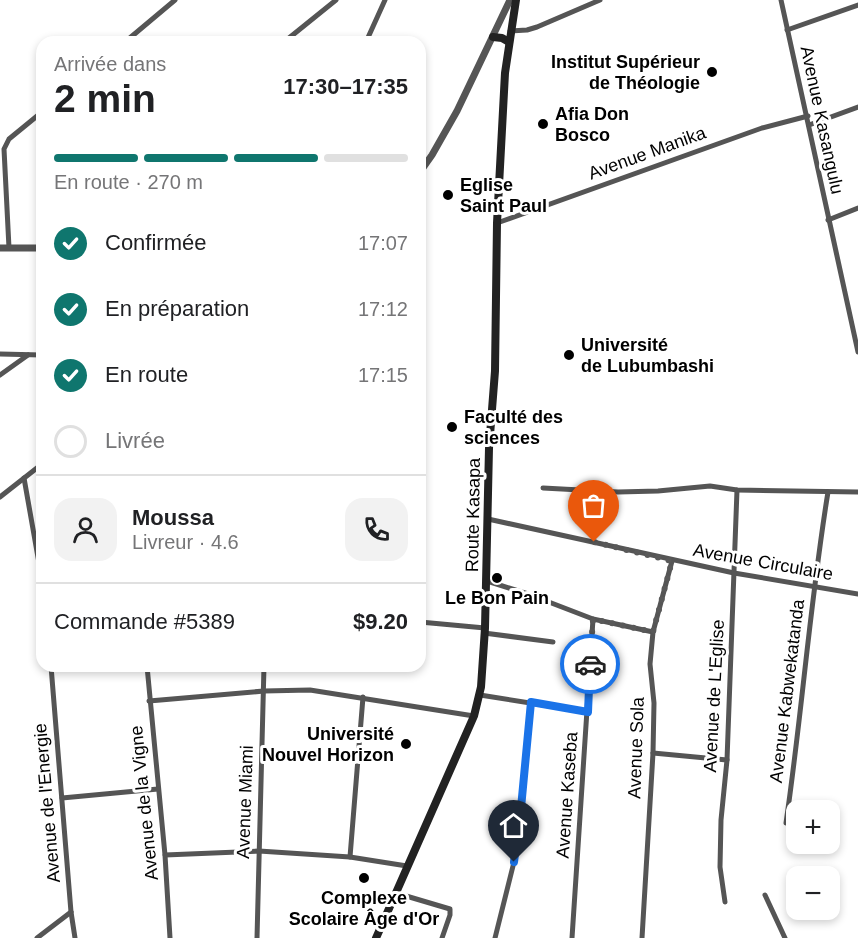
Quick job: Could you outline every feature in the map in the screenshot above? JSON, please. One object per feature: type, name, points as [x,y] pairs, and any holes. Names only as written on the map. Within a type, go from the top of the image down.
[{"type":"main road","name":"Route Kasapa","points":[[376,938],[474,716],[480,695],[487,581],[489,448],[495,371],[497,223],[505,73],[516,0]]},
{"type":"main road","points":[[493,37],[509,42]]},
{"type":"street","points":[[132,36],[175,0]]},
{"type":"street","points":[[292,36],[336,0]]},
{"type":"street","points":[[369,36],[385,0]]},
{"type":"street","points":[[426,164],[457,111],[510,0]]},
{"type":"street","points":[[510,31],[537,27],[600,0]]},
{"type":"street","name":"Avenue Kasangulu","points":[[781,0],[858,352]]},
{"type":"street","points":[[787,30],[858,5]]},
{"type":"street","points":[[809,125],[858,107]]},
{"type":"street","points":[[9,248],[4,149],[9,139],[36,116]]},
{"type":"street","name":"Avenue Manika","points":[[497,223],[762,128],[808,116]]},
{"type":"street","points":[[828,220],[858,208]]},
{"type":"street","points":[[0,248],[36,248]]},
{"type":"street","points":[[850,313],[858,310]]},
{"type":"street","points":[[0,354],[36,354]]},
{"type":"street","points":[[0,375],[30,354]]},
{"type":"street","points":[[0,497],[36,469]]},
{"type":"street","points":[[24,478],[36,546]]},
{"type":"street","points":[[543,488],[618,492],[710,486],[737,490],[858,492]]},
{"type":"street","name":"Avenue de L'Eglise","points":[[725,902],[720,858],[721,820],[727,760],[737,490]]},
{"type":"street","name":"Avenue Kabwekatanda","points":[[789,800],[816,563],[828,492]]},
{"type":"street","name":"Avenue Circulaire","points":[[488,519],[672,561],[858,594]]},
{"type":"street","name":"Avenue Sola","points":[[642,938],[653,753],[654,703],[650,664],[653,632],[672,561]]},
{"type":"street","points":[[487,581],[593,619],[653,632]]},
{"type":"street","name":"Avenue Kaseba","points":[[572,938],[593,619]]},
{"type":"street","points":[[426,623],[553,642]]},
{"type":"street","name":"Avenue de l'Energie","points":[[52,672],[75,938]]},
{"type":"street","name":"Avenue de la Vigne","points":[[147,672],[165,855],[170,938]]},
{"type":"street","name":"Avenue Miami","points":[[256,938],[264,672]]},
{"type":"street","points":[[149,701],[264,691],[310,690],[474,716]]},
{"type":"street","points":[[480,695],[588,712]]},
{"type":"street","points":[[350,857],[363,697]]},
{"type":"street","points":[[495,938],[514,862],[531,702]]},
{"type":"street","points":[[653,753],[727,760]]},
{"type":"street","points":[[62,798],[158,789]]},
{"type":"street","points":[[165,855],[259,851],[350,857],[407,866]]},
{"type":"street","points":[[396,893],[450,909],[442,938]]},
{"type":"street","points":[[765,895],[785,938]]},
{"type":"street","points":[[37,938],[71,912]]},
{"type":"way so far","points":[[590,664],[593,619],[653,632],[672,561],[594,542]]},
{"type":"place","name":"Institut Supérieur de Théologie","points":[[712,72]]},
{"type":"place","name":"Afia Don Bosco","points":[[543,124]]},
{"type":"place","name":"Eglise Saint Paul","points":[[448,195]]},
{"type":"place","name":"Université de Lubumbashi","points":[[569,355]]},
{"type":"place","name":"Faculté des sciences","points":[[452,427]]},
{"type":"place","name":"Le Bon Pain","points":[[497,578]]},
{"type":"place","name":"Université Nouvel Horizon","points":[[406,744]]},
{"type":"place","name":"Complexe Scolaire Âge d'Or","points":[[364,878]]},
{"type":"route","points":[[514,862],[531,702],[588,712],[590,664]]}]
